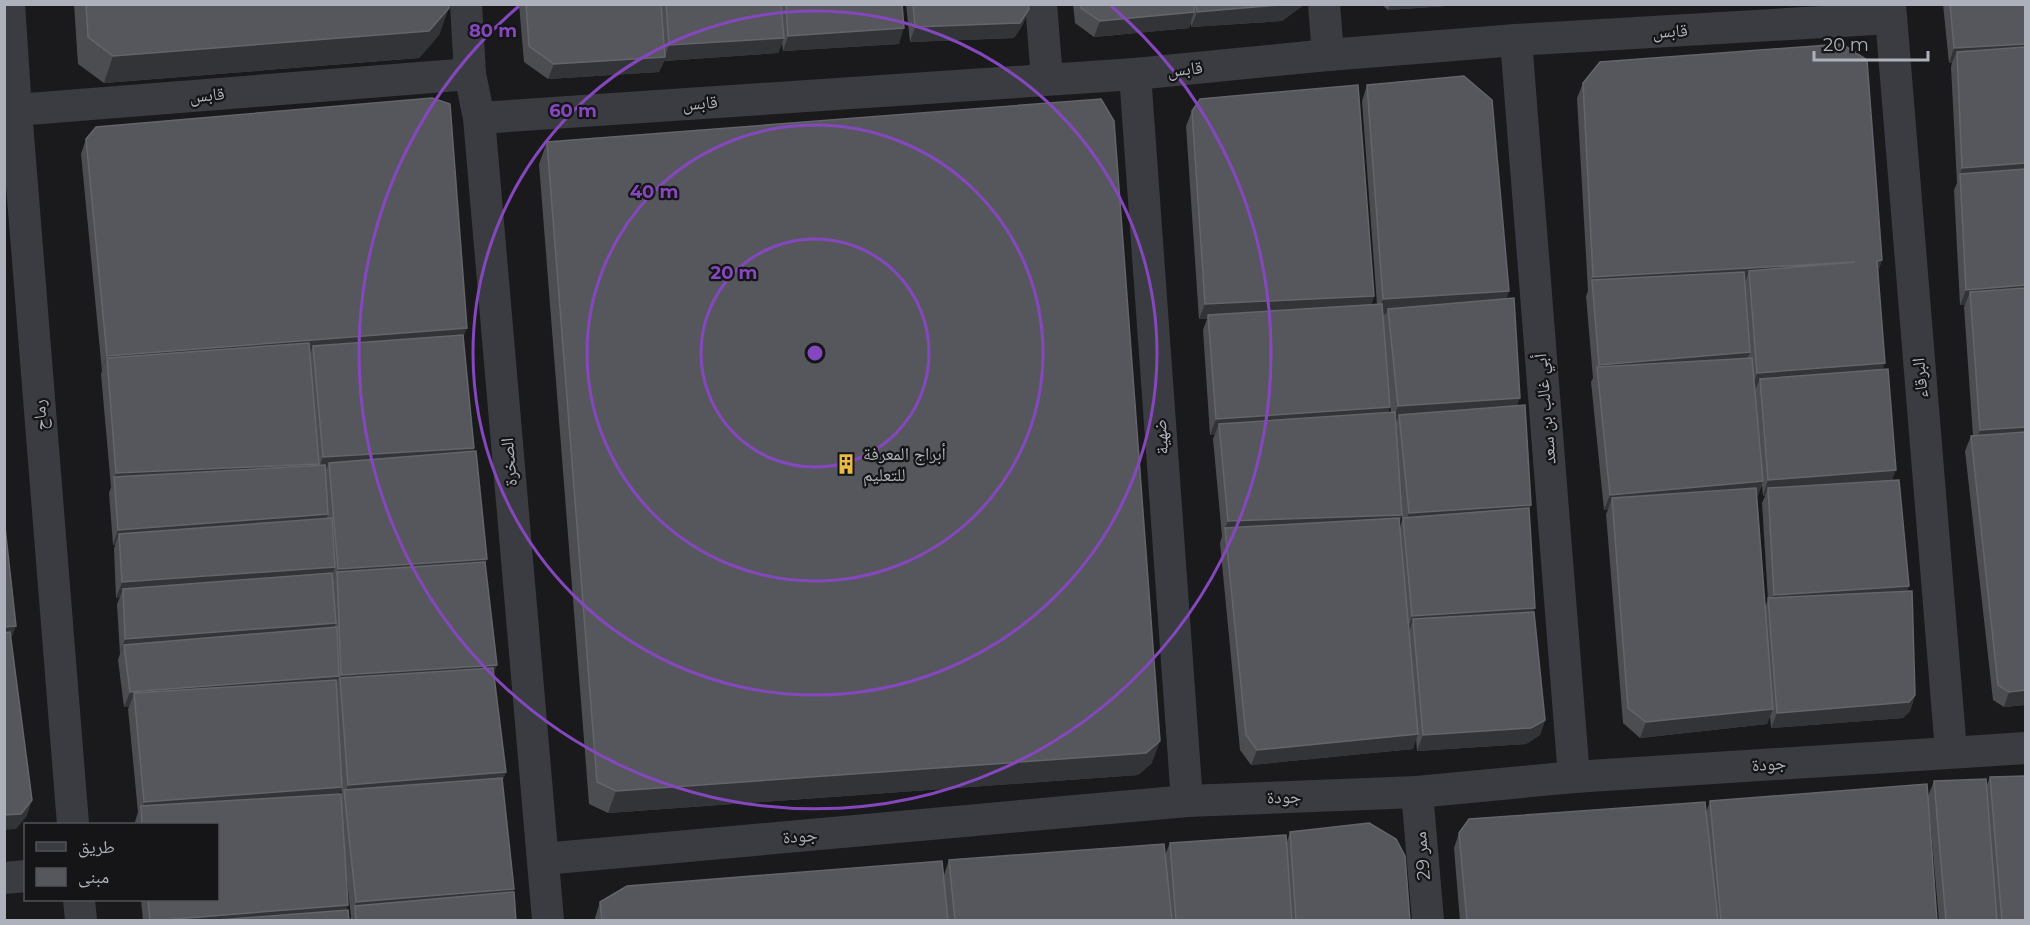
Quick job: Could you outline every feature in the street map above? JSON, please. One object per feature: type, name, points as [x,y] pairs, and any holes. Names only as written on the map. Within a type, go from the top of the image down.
[{"type":"street","name":"رماح","points":[[9,4],[73,823]]},
{"type":"street","name":"الصخرة","points":[[466,4],[470,74],[479,118],[548,921]]},
{"type":"street","points":[[1041,4],[1047,79]]},
{"type":"street","points":[[1324,4],[1328,54]]},
{"type":"street","name":"قابس","points":[[479,118],[1135,74],[1328,54],[1891,11]]},
{"type":"street","name":"البرقاء","points":[[1891,11],[1951,751]]},
{"type":"street","name":"أبي غالب بن سعد","points":[[1516,40],[1574,777]]},
{"type":"street","name":"قابس","points":[[16,110],[470,74]]},
{"type":"street","name":"ضهية","points":[[1135,74],[1187,801]]},
{"type":"street","name":"جودة","points":[[543,859],[1187,801],[1416,792],[1574,777],[2025,747]]},
{"type":"street","name":"ممر 29","points":[[1416,792],[1428,921]]},
{"type":"street","points":[[4,878],[24,876]]},
{"type":"street","points":[[79,901],[81,921]]},
{"type":"building","points":[[86,4],[449,4],[449,8],[429,31],[113,56],[88,37]]},
{"type":"building","points":[[526,4],[661,4],[665,57],[554,64],[529,46]]},
{"type":"building","points":[[666,4],[781,4],[784,38],[669,45]]},
{"type":"building","points":[[786,4],[902,4],[904,28],[788,36]]},
{"type":"building","points":[[913,4],[1028,4],[1029,9],[1020,23],[915,27]]},
{"type":"building","points":[[1080,4],[1194,4],[1194,12],[1100,21],[1081,8]]},
{"type":"building","points":[[1196,4],[1289,4],[1197,12]]},
{"type":"building","points":[[1950,4],[2025,4],[2025,44],[1954,48]]},
{"type":"building","points":[[1842,44],[1867,60],[1882,260],[1877,261],[1885,363],[1757,373],[1749,271],[1855,262],[1593,277],[1583,83],[1600,62]]},
{"type":"building","points":[[2025,47],[2025,163],[1962,168],[1957,52]]},
{"type":"building","points":[[1464,76],[1492,100],[1509,291],[1383,299],[1367,85]]},
{"type":"building","points":[[1358,85],[1374,296],[1205,304],[1192,111],[1200,99]]},
{"type":"building","points":[[432,98],[450,104],[467,328],[107,356],[86,139],[96,127]]},
{"type":"building","name":"أبراج المعرفة للتعليم","points":[[1101,99],[1114,121],[1160,741],[1146,753],[616,791],[597,782],[547,142]]},
{"type":"building","points":[[2025,169],[2025,285],[1966,290],[1960,174]]},
{"type":"building","points":[[1744,272],[1750,352],[1599,365],[1592,280]]},
{"type":"building","points":[[2025,288],[2025,427],[1980,430],[1970,292]]},
{"type":"building","points":[[1514,298],[1520,398],[1398,406],[1388,309]]},
{"type":"building","points":[[1382,304],[1390,407],[1216,419],[1208,315]]},
{"type":"building","points":[[463,335],[474,448],[323,457],[313,346]]},
{"type":"building","points":[[309,343],[319,464],[116,473],[107,358]]},
{"type":"building","points":[[1752,358],[1763,481],[1610,495],[1597,367]]},
{"type":"building","points":[[1888,369],[1896,470],[1768,480],[1760,379]]},
{"type":"building","points":[[1525,405],[1531,505],[1409,513],[1399,415]]},
{"type":"building","points":[[1395,412],[1402,515],[1228,521],[1219,424]]},
{"type":"building","points":[[2025,432],[2025,690],[2009,692],[1998,685],[1971,436]]},
{"type":"building","points":[[476,451],[487,559],[338,569],[329,463]]},
{"type":"building","points":[[325,465],[328,514],[118,530],[114,477]]},
{"type":"building","points":[[1899,480],[1909,586],[1774,595],[1768,488]]},
{"type":"building","points":[[1756,488],[1773,709],[1646,722],[1628,708],[1612,498]]},
{"type":"building","points":[[1529,508],[1535,608],[1412,616],[1403,518]]},
{"type":"building","points":[[4,518],[16,626],[4,627]]},
{"type":"building","points":[[332,518],[335,567],[122,582],[119,534]]},
{"type":"building","points":[[1399,518],[1418,734],[1257,750],[1246,735],[1225,528]]},
{"type":"building","points":[[485,562],[497,665],[341,675],[337,572]]},
{"type":"building","points":[[332,573],[336,623],[125,639],[123,589]]},
{"type":"building","points":[[1912,591],[1915,695],[1909,702],[1777,713],[1768,598]]},
{"type":"building","points":[[1534,612],[1545,720],[1531,728],[1423,735],[1413,619]]},
{"type":"building","points":[[337,627],[339,676],[130,692],[124,645]]},
{"type":"building","points":[[10,632],[32,800],[21,814],[4,815],[4,633]]},
{"type":"building","points":[[493,668],[506,772],[348,785],[340,678]]},
{"type":"building","points":[[336,680],[342,787],[144,802],[134,693]]},
{"type":"building","points":[[2025,776],[2025,921],[2002,921],[1990,777]]},
{"type":"building","points":[[502,778],[514,889],[356,902],[344,790]]},
{"type":"building","points":[[1986,779],[1997,921],[1946,921],[1934,781]]},
{"type":"building","points":[[1927,784],[1937,921],[1721,921],[1710,801]]},
{"type":"building","points":[[341,794],[348,905],[150,921],[148,901],[219,901],[219,823],[142,823],[141,806]]},
{"type":"building","points":[[1705,802],[1718,921],[1467,921],[1459,833],[1469,819]]},
{"type":"building","points":[[1369,823],[1396,839],[1405,856],[1410,921],[1296,921],[1290,832]]},
{"type":"building","points":[[1286,835],[1292,921],[1176,921],[1170,843]]},
{"type":"building","points":[[1164,844],[1172,921],[955,921],[949,860]]},
{"type":"building","points":[[942,861],[948,921],[602,921],[600,902],[627,886]]},
{"type":"building","points":[[514,892],[516,921],[356,921],[355,906]]},
{"type":"building","points":[[348,910],[349,921],[204,921]]},
{"type":"place","name":"أبراج المعرفة للتعليم","points":[[846,464]]}]
